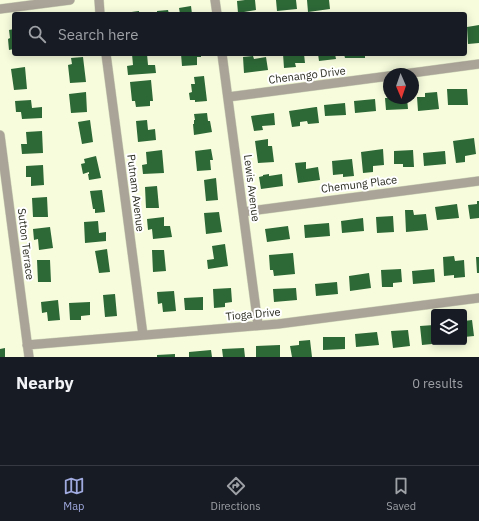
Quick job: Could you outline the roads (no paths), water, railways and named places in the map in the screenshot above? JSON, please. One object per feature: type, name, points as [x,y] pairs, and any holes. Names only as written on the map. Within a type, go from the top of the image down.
[{"type":"street","points":[[0,9],[70,0]]},
{"type":"street","points":[[99,0],[100,12]]},
{"type":"street","points":[[215,0],[217,12]]},
{"type":"street","name":"Putnam Avenue","points":[[106,56],[143,335]]},
{"type":"street","name":"Lewis Avenue","points":[[222,56],[258,325]]},
{"type":"street","points":[[419,72],[479,64]]},
{"type":"street","name":"Chenango Drive","points":[[228,97],[383,77]]},
{"type":"street","name":"Sutton Terrace","points":[[0,135],[29,357]]},
{"type":"street","name":"Chemung Place","points":[[243,212],[479,181]]},
{"type":"street","name":"Tioga Drive","points":[[27,345],[278,324],[479,298]]}]
